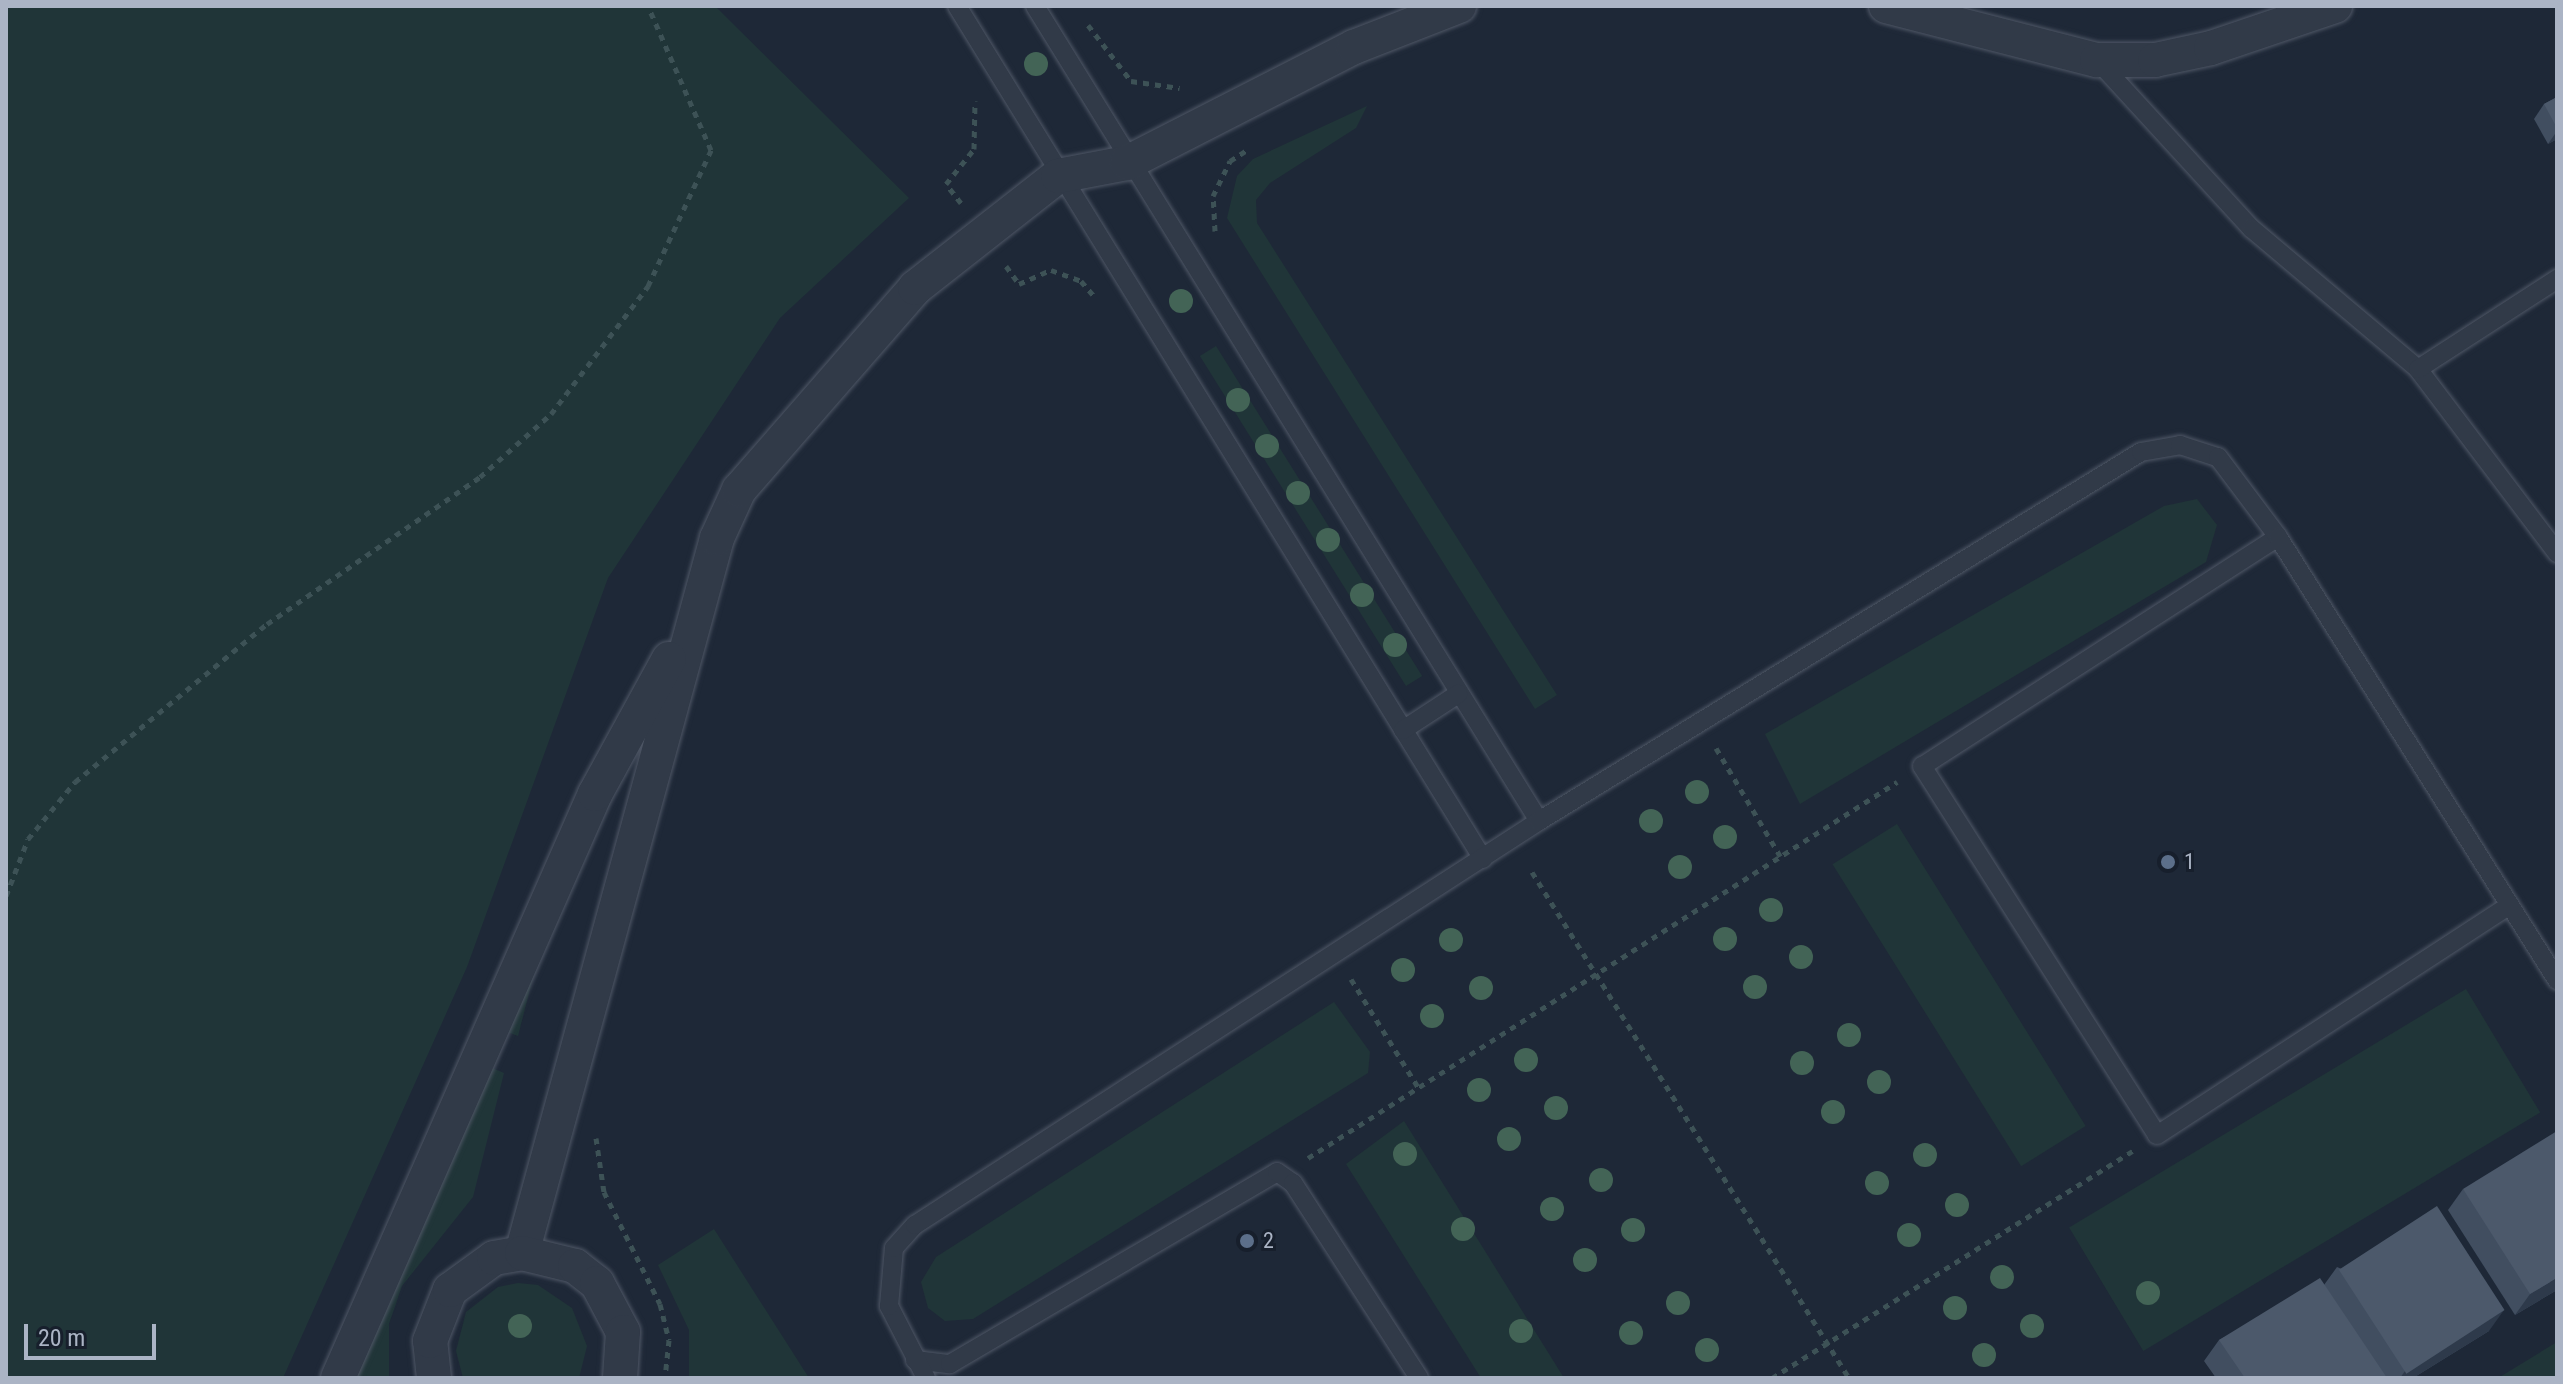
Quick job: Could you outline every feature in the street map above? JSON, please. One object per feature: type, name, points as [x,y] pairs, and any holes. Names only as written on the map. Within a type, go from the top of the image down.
[{"type":"street","points":[[522,1253],[698,606],[739,490],[776,441],[915,288],[1058,176],[1127,163],[1354,47],[1459,6]]},
{"type":"street","points":[[1886,6],[2097,60],[2155,60],[2211,48],[2335,6]]},
{"type":"street","points":[[338,1378],[595,794],[698,606]]},
{"type":"street","points":[[434,1378],[430,1341],[450,1290],[494,1258],[522,1253],[575,1266],[597,1283],[623,1332],[620,1378]]},
{"type":"lane","points":[[957,6],[1058,176],[1483,859]]},
{"type":"lane","points":[[1035,6],[1127,163],[1539,821]]},
{"type":"lane","points":[[2097,60],[2252,229],[2418,369],[2557,553]]},
{"type":"lane","points":[[2418,369],[2557,279]]},
{"type":"lane","points":[[926,1378],[889,1306],[887,1270],[894,1248],[915,1225],[1539,821],[2141,452],[2180,445],[2218,457],[2278,537],[2557,980]]},
{"type":"lane","points":[[2278,537],[1922,766],[2157,1135],[2510,905]]},
{"type":"lane","points":[[1403,730],[1458,694]]},
{"type":"lane","points":[[915,1360],[950,1364],[1260,1177],[1284,1174],[1419,1378]]},
{"type":"path","points":[[6,896],[28,839],[75,782],[267,624],[480,477],[551,414],[648,286],[711,150],[648,6]]},
{"type":"path","points":[[1702,723],[1780,856]]},
{"type":"path","points":[[1284,1174],[1922,766]]},
{"type":"path","points":[[1532,872],[1849,1378]]},
{"type":"path","points":[[1335,955],[1418,1087]]},
{"type":"path","points":[[596,1132],[604,1192],[660,1304],[669,1340],[665,1378]]},
{"type":"path","points":[[1772,1378],[2157,1135]]},
{"type":"green space","points":[[6,6],[715,6],[909,198],[780,318],[608,578],[467,967],[283,1378],[6,1378]]},
{"type":"green space","points":[[1367,106],[1356,128],[1270,183],[1256,200],[1257,223],[1557,695],[1535,709],[1227,218],[1237,176],[1253,159]]},
{"type":"green space","points":[[1216,346],[1422,676],[1406,686],[1200,356]]},
{"type":"green space","points":[[2197,499],[2217,525],[2206,562],[1800,804],[1765,734],[2164,506]]},
{"type":"green space","points":[[1897,824],[2086,1126],[2021,1166],[1833,864]]},
{"type":"green space","points":[[548,919],[518,1036],[497,1028]]},
{"type":"green space","points":[[2466,989],[2540,1112],[2143,1351],[2069,1227]]},
{"type":"green space","points":[[1334,1002],[1370,1052],[1368,1073],[973,1319],[945,1321],[928,1308],[921,1282],[936,1257]]},
{"type":"green space","points":[[483,1064],[504,1073],[473,1197],[402,1286],[389,1324],[389,1378],[354,1378]]},
{"type":"green space","points":[[1404,1121],[1564,1378],[1481,1378],[1346,1164]]},
{"type":"green space","points":[[714,1229],[809,1378],[689,1378],[689,1330],[658,1265]]},
{"type":"green space","points":[[518,1283],[538,1285],[572,1308],[587,1346],[579,1378],[463,1378],[456,1351],[466,1312],[498,1287]]},
{"type":"green space","points":[[2557,1342],[2557,1378],[2498,1378]]},
{"type":"building","points":[[2557,97],[2557,128],[2544,104]]},
{"type":"building","points":[[2557,1131],[2557,1278],[2530,1294],[2463,1189]]},
{"type":"building","points":[[2437,1206],[2505,1310],[2406,1374],[2339,1270]]},
{"type":"building","points":[[2320,1278],[2387,1378],[2245,1378],[2219,1340]]},
{"type":"place","name":"1","points":[[2168,862]]},
{"type":"place","name":"2","points":[[1247,1241]]}]
